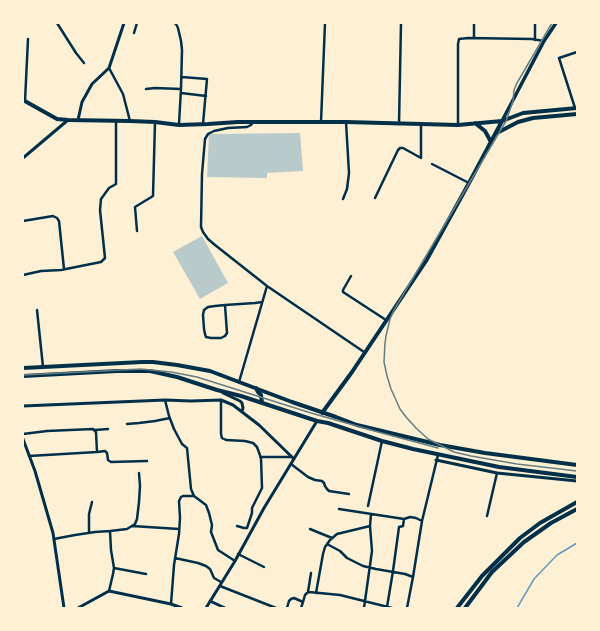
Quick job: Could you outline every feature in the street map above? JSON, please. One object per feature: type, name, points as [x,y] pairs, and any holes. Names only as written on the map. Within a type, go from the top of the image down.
[{"type":"main road","points":[[322,413],[352,372],[426,261],[544,41],[556,23]]},
{"type":"main road","points":[[24,100],[56,119],[155,122],[179,125],[203,125],[238,122],[346,122],[458,125],[502,121],[523,113],[576,108]]},
{"type":"main road","points":[[495,134],[518,122],[534,118],[577,114]]},
{"type":"main road","points":[[475,123],[485,132],[491,142]]},
{"type":"main road","points":[[23,368],[142,362],[210,371],[357,425],[440,445],[485,453],[577,465]]},
{"type":"main road","points":[[154,372],[154,366],[158,363]]},
{"type":"main road","points":[[23,376],[142,370],[154,372],[177,377],[382,441],[438,455],[499,467],[577,477]]},
{"type":"main road","points":[[256,388],[261,395],[262,403]]},
{"type":"main road","points":[[457,608],[482,576],[520,538],[540,523],[577,502]]},
{"type":"main road","points":[[465,608],[492,572],[524,542],[551,523],[577,509]]},
{"type":"street","points":[[57,23],[84,63]]},
{"type":"street","points":[[78,120],[82,102],[92,84],[109,68],[124,23]]},
{"type":"street","points":[[134,33],[137,23]]},
{"type":"street","points":[[174,23],[178,28],[182,50],[179,125]]},
{"type":"street","points":[[321,122],[325,23]]},
{"type":"street","points":[[399,124],[401,23]]},
{"type":"street","points":[[474,23],[474,38]]},
{"type":"street","points":[[535,23],[535,40]]},
{"type":"street","points":[[458,125],[459,39],[474,38],[544,41]]},
{"type":"street","points":[[24,100],[28,40]]},
{"type":"street","points":[[576,108],[559,58],[577,52]]},
{"type":"street","points":[[109,68],[123,94],[130,121]]},
{"type":"street","points":[[182,77],[208,80],[203,125]]},
{"type":"street","points":[[146,89],[155,88],[181,91],[206,96]]},
{"type":"street","points":[[23,158],[68,120]]},
{"type":"street","points":[[23,275],[101,262],[105,258],[100,210],[101,199],[109,188],[116,184],[116,121]]},
{"type":"street","points":[[137,231],[135,207],[153,196],[155,122]]},
{"type":"street","points":[[254,122],[247,127],[228,128],[214,131],[210,132],[206,136],[203,154],[202,232],[208,239],[267,286],[364,352]]},
{"type":"street","points":[[343,200],[347,189],[349,174],[346,122]]},
{"type":"street","points":[[375,198],[400,148],[403,148],[421,158],[421,124]]},
{"type":"street","points":[[432,164],[469,183]]},
{"type":"street","points":[[23,222],[53,216],[57,218],[64,269]]},
{"type":"street","points":[[351,276],[343,292],[386,320]]},
{"type":"street","points":[[239,382],[267,286]]},
{"type":"street","points":[[224,305],[227,332],[225,336],[221,338],[206,337],[204,334],[203,316],[204,310],[208,307],[224,305],[262,302]]},
{"type":"street","points":[[37,310],[43,367]]},
{"type":"street","points":[[217,390],[240,401],[243,408],[242,411]]},
{"type":"street","points":[[23,406],[165,400],[221,400],[242,411],[259,425],[293,458]]},
{"type":"street","points":[[165,400],[174,430],[182,444],[187,448],[194,496]]},
{"type":"street","points":[[221,400],[222,438],[226,440],[253,443],[257,447],[261,463],[262,488],[252,508],[248,525],[246,528],[237,526]]},
{"type":"street","points":[[127,424],[145,423],[170,418]]},
{"type":"street","points":[[206,608],[235,561],[264,508],[291,464],[293,458],[317,420]]},
{"type":"street","points":[[23,434],[47,431],[108,429]]},
{"type":"street","points":[[95,430],[97,452]]},
{"type":"street","points":[[23,439],[54,533],[64,608]]},
{"type":"street","points":[[368,506],[382,441]]},
{"type":"street","points":[[29,456],[105,451],[107,453],[108,460],[111,462],[147,461]]},
{"type":"street","points":[[407,608],[414,577],[422,521],[438,455]]},
{"type":"street","points":[[260,457],[293,458]]},
{"type":"street","points":[[436,460],[497,473],[577,481]]},
{"type":"street","points":[[291,464],[308,477],[322,481],[329,491],[349,494]]},
{"type":"street","points":[[54,539],[95,532],[127,529],[135,524],[137,519],[140,486],[139,473]]},
{"type":"street","points":[[487,516],[497,473]]},
{"type":"street","points":[[171,604],[179,529],[179,499],[183,496],[194,496],[206,505],[212,525],[211,532],[218,550],[235,561]]},
{"type":"street","points":[[89,533],[89,514],[92,502]]},
{"type":"street","points":[[339,510],[404,519],[410,517],[422,521]]},
{"type":"street","points":[[364,608],[371,568],[371,514]]},
{"type":"street","points":[[387,607],[399,527],[403,526],[404,519]]},
{"type":"street","points":[[131,526],[179,529]]},
{"type":"street","points":[[316,593],[323,554],[327,544],[337,534],[370,526]]},
{"type":"street","points":[[310,529],[332,538]]},
{"type":"street","points":[[78,608],[108,591],[111,585],[114,568],[110,531]]},
{"type":"street","points":[[327,544],[340,551],[347,558],[363,566],[414,577]]},
{"type":"street","points":[[238,554],[264,567]]},
{"type":"street","points":[[175,558],[206,566],[210,569],[214,578],[220,584],[276,608]]},
{"type":"street","points":[[114,568],[146,574]]},
{"type":"street","points":[[301,608],[305,595],[308,592],[311,574]]},
{"type":"street","points":[[108,591],[171,604],[182,608]]},
{"type":"street","points":[[308,592],[340,595],[392,608]]},
{"type":"street","points":[[287,608],[291,599],[294,598],[303,602]]},
{"type":"street","points":[[210,601],[225,608]]},
{"type":"shaded area","points":[[300,133],[303,171],[267,173],[267,178],[207,177],[209,134]]},
{"type":"shaded area","points":[[202,236],[228,283],[200,299],[173,252]]},
{"type":"waterway","points":[[517,608],[534,579],[557,555],[577,543]]},
{"type":"railway","points":[[552,23],[517,83],[506,121],[394,310],[386,336],[384,362],[391,389],[400,409],[416,428],[428,439],[454,452],[471,456],[517,464],[577,471]]},
{"type":"railway","points":[[23,375],[141,369],[171,372],[197,377],[311,413],[438,448]]}]
